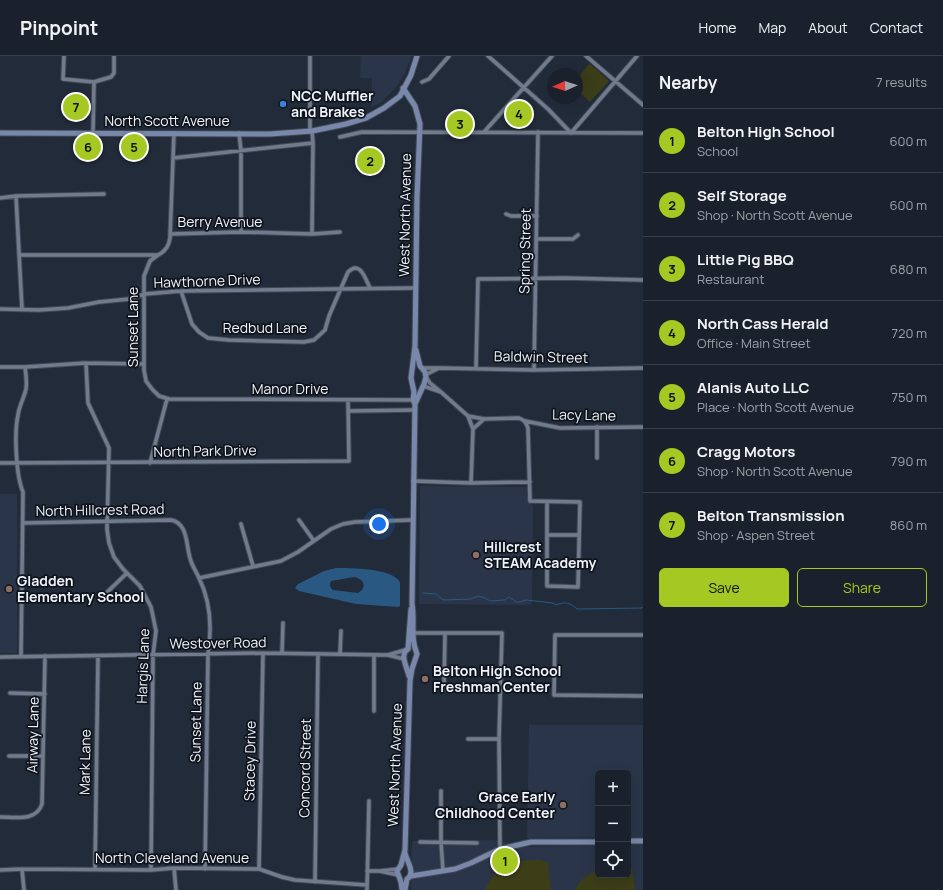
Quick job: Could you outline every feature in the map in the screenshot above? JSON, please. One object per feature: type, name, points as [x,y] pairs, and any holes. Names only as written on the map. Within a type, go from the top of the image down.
[{"type":"main road","name":"North Scott Avenue","points":[[0,133],[240,134],[311,131],[346,124],[366,118],[384,108],[400,96],[411,75],[417,56]]},
{"type":"main road","name":"West North Avenue","points":[[403,88],[410,97],[417,111],[420,124],[415,346],[411,378],[414,402],[412,604],[406,649],[403,655],[410,681]]},
{"type":"main road","name":"West North Avenue","points":[[414,402],[417,401],[425,376],[415,346]]},
{"type":"main road","points":[[413,367],[421,367]]},
{"type":"main road","points":[[413,387],[418,389],[422,387]]},
{"type":"main road","name":"West North Avenue","points":[[405,890],[410,868],[405,850],[410,681],[414,660],[417,656],[413,645],[414,615],[412,604]]},
{"type":"main road","points":[[406,649],[412,648],[415,650]]},
{"type":"main road","points":[[404,659],[408,662],[414,660]]},
{"type":"main road","points":[[631,842],[643,841]]},
{"type":"main road","points":[[399,877],[409,877],[427,872],[455,869],[471,863],[500,848],[531,842],[595,842]]},
{"type":"main road","name":"West North Avenue","points":[[402,890],[399,877],[399,867],[405,850]]},
{"type":"main road","points":[[399,867],[405,865],[410,868],[427,872]]},
{"type":"street","points":[[64,56],[63,79],[94,82],[111,77],[114,73],[114,56]]},
{"type":"street","points":[[310,56],[311,131],[313,143],[312,234]]},
{"type":"street","points":[[422,82],[429,79],[449,56]]},
{"type":"street","points":[[488,56],[548,108],[571,133]]},
{"type":"street","points":[[484,132],[552,56]]},
{"type":"street","points":[[586,56],[643,105]]},
{"type":"street","points":[[571,133],[637,56]]},
{"type":"street","points":[[93,133],[94,82]]},
{"type":"street","points":[[340,137],[362,132],[643,133]]},
{"type":"street","name":"Spring Street","points":[[534,370],[538,132]]},
{"type":"street","points":[[170,234],[174,133]]},
{"type":"street","points":[[240,134],[241,232]]},
{"type":"street","points":[[173,158],[313,143]]},
{"type":"street","points":[[0,198],[16,196],[104,194]]},
{"type":"street","points":[[16,196],[22,309]]},
{"type":"street","points":[[506,214],[511,216],[537,216]]},
{"type":"street","name":"Berry Avenue","points":[[158,255],[168,246],[170,234],[241,232],[312,234],[340,232]]},
{"type":"street","points":[[537,239],[573,239],[578,235]]},
{"type":"street","points":[[20,255],[158,255]]},
{"type":"street","name":"Sunset Lane","points":[[158,255],[150,261],[145,271],[143,281],[145,294],[144,375],[149,386],[155,393],[167,399]]},
{"type":"street","name":"Redbud Lane","points":[[181,290],[192,324],[199,332],[208,338],[304,342],[314,340],[325,330],[329,316],[341,288],[348,272],[352,268],[356,267],[361,269],[370,288]]},
{"type":"street","points":[[476,368],[478,279],[565,278],[643,280]]},
{"type":"street","name":"Hawthorne Drive","points":[[0,309],[39,310],[68,308],[99,302],[129,299],[145,294],[181,290],[416,288]]},
{"type":"street","points":[[0,366],[25,367],[86,363],[144,364]]},
{"type":"street","name":"Hargis Lane","points":[[86,363],[88,403],[107,442],[110,454],[107,536],[111,551],[118,564],[144,591],[152,607],[156,631],[153,655],[151,870]]},
{"type":"street","points":[[21,657],[23,492],[18,479],[16,425],[19,408],[26,390],[27,379],[25,367]]},
{"type":"street","name":"Baldwin Street","points":[[421,367],[534,370],[643,368]]},
{"type":"street","name":"Baldwin Street","points":[[425,376],[439,368]]},
{"type":"street","points":[[425,376],[430,384],[468,416],[473,429],[472,483]]},
{"type":"street","points":[[422,387],[441,392]]},
{"type":"street","points":[[150,463],[167,399]]},
{"type":"street","name":"Manor Drive","points":[[167,399],[414,402]]},
{"type":"street","name":"North Park Drive","points":[[0,463],[348,461],[348,400]]},
{"type":"street","points":[[348,411],[414,410]]},
{"type":"street","name":"Lacy Lane","points":[[468,416],[484,419],[519,418],[525,422],[560,428],[643,427]]},
{"type":"street","points":[[473,429],[484,419]]},
{"type":"street","points":[[525,422],[528,428],[530,501],[580,502],[578,535],[578,587],[547,586],[547,502]]},
{"type":"street","points":[[597,428],[597,458]]},
{"type":"street","points":[[413,481],[472,483],[530,482]]},
{"type":"street","name":"North Hillcrest Road","points":[[23,522],[171,520],[178,523],[183,528],[191,561],[199,578]]},
{"type":"street","points":[[299,520],[314,541]]},
{"type":"street","points":[[199,578],[254,566],[263,566],[281,561],[298,552],[331,529],[343,524],[355,522],[412,520]]},
{"type":"street","points":[[241,524],[254,566]]},
{"type":"street","points":[[548,535],[578,535]]},
{"type":"street","points":[[100,599],[128,573]]},
{"type":"street","name":"Sunset Lane","points":[[199,578],[205,591],[210,612],[211,632],[208,654],[205,869]]},
{"type":"street","points":[[282,653],[283,623]]},
{"type":"street","points":[[340,654],[341,631]]},
{"type":"street","points":[[413,633],[502,632],[499,739],[500,848]]},
{"type":"street","points":[[444,690],[445,633]]},
{"type":"street","points":[[643,635],[556,635],[554,696],[643,696]]},
{"type":"street","name":"Westover Road","points":[[388,655],[406,649]]},
{"type":"street","name":"Stacey Drive","points":[[258,869],[263,653]]},
{"type":"street","name":"Westover Road","points":[[0,657],[282,653],[388,655],[404,659]]},
{"type":"street","name":"Concord Street","points":[[315,882],[318,654]]},
{"type":"street","points":[[374,655],[374,711]]},
{"type":"street","name":"Airway Lane","points":[[0,817],[26,817],[35,815],[42,804],[45,656]]},
{"type":"street","name":"Mark Lane","points":[[95,869],[98,656]]},
{"type":"street","points":[[10,693],[45,694]]},
{"type":"street","points":[[468,739],[499,739]]},
{"type":"street","points":[[9,756],[42,756]]},
{"type":"street","points":[[441,791],[441,842],[443,871]]},
{"type":"street","points":[[367,890],[369,802]]},
{"type":"street","points":[[420,842],[477,843]]},
{"type":"street","points":[[368,871],[380,871],[399,867]]},
{"type":"street","points":[[174,868],[176,890]]},
{"type":"street","name":"North Cleveland Avenue","points":[[0,870],[151,870],[174,868],[258,869],[282,877],[315,882],[367,885]]},
{"type":"street","points":[[22,869],[24,890]]},
{"type":"street","points":[[380,871],[399,877]]},
{"type":"shaded area","points":[[361,56],[412,56],[404,75],[397,86],[382,102],[371,108],[372,78],[360,78]]},
{"type":"shaded area","name":"Hillcrest STEAM Academy","points":[[420,486],[527,487],[527,502],[533,505],[532,605],[419,604]]},
{"type":"shaded area","name":"Gladden Elementary School","points":[[0,494],[17,494],[17,653],[0,653]]},
{"type":"shaded area","name":"Grace Early Childhood Center","points":[[529,725],[643,725],[643,837],[631,837],[631,770],[595,770],[595,837],[527,838]]},
{"type":"shaded area","points":[[496,840],[528,847],[595,846],[595,878],[631,878],[631,845],[643,845],[643,890],[411,890],[412,841]]},
{"type":"green space","points":[[590,64],[609,81],[590,102],[583,96],[583,71]]},
{"type":"green space","points":[[540,860],[548,862],[551,890],[485,890],[490,880],[501,867],[511,863]]},
{"type":"green space","points":[[632,868],[635,890],[575,890],[579,883],[587,875],[594,872],[595,878],[631,878]]},
{"type":"water","points":[[336,568],[351,568],[380,571],[396,577],[400,582],[400,606],[356,604],[299,591],[295,588],[298,584],[324,571]],"holes":[[[354,577],[364,584],[363,588],[358,593],[333,590],[330,586],[331,581]]]},
{"type":"waterway","points":[[423,593],[436,594],[443,600],[471,599],[478,596],[490,601],[505,600],[508,597],[516,602],[526,600],[553,603],[556,605],[568,603],[577,609],[643,607]]},
{"type":"place","name":"NCC Muffler and Brakes","points":[[283,104]]},
{"type":"place","name":"Belton Transmission","points":[[76,107]]},
{"type":"place","name":"North Cass Herald","points":[[519,114]]},
{"type":"place","name":"Little Pig BBQ","points":[[460,124]]},
{"type":"place","name":"Cragg Motors","points":[[88,147]]},
{"type":"place","name":"Alanis Auto LLC","points":[[134,147]]},
{"type":"place","name":"Self Storage","points":[[370,161]]},
{"type":"place","name":"Hillcrest STEAM Academy","points":[[476,555]]},
{"type":"place","name":"Gladden Elementary School","points":[[9,589]]},
{"type":"place","name":"Belton High School Freshman Center","points":[[425,679]]},
{"type":"place","name":"Grace Early Childhood Center","points":[[563,805]]},
{"type":"place","name":"Belton High School","points":[[505,861]]}]
